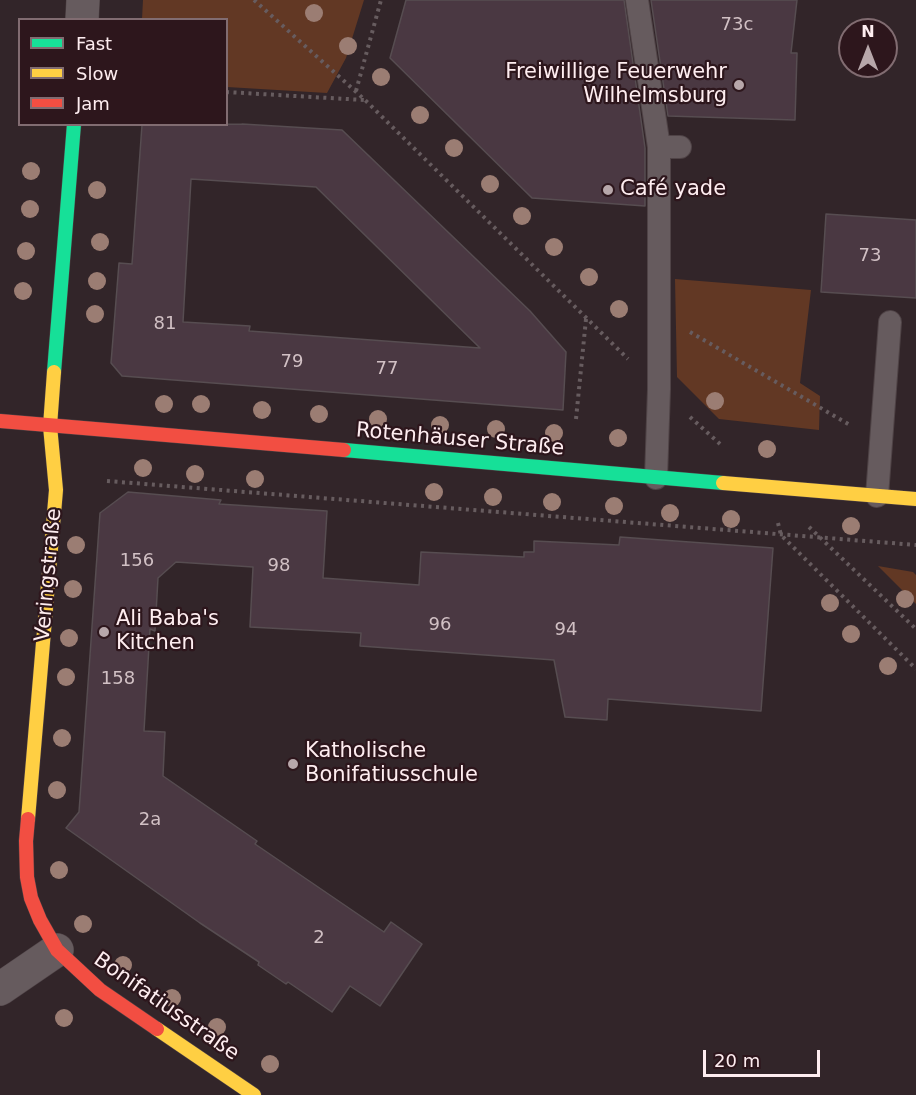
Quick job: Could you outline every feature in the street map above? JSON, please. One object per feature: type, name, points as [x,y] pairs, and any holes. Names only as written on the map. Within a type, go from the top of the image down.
[{"type":"street","points":[[82,18],[83,0]]},
{"type":"street","name":"Veringstraße","points":[[57,950],[31,898],[27,877],[26,841],[56,490],[50,426],[74,126]]},
{"type":"street","name":"Rotenhäuser Straße","points":[[0,421],[916,499]]},
{"type":"street","points":[[0,989],[57,950]]},
{"type":"street","name":"Bonifatiusstraße","points":[[57,950],[100,990],[254,1095]]},
{"type":"lane","points":[[637,0],[669,147],[658,313],[656,478]]},
{"type":"lane","points":[[877,496],[890,322]]},
{"type":"path","points":[[254,0],[356,91],[658,389],[768,487],[916,629]]},
{"type":"path","points":[[356,91],[381,0]]},
{"type":"path","points":[[228,92],[365,100]]},
{"type":"path","points":[[658,313],[817,404],[881,444]]},
{"type":"path","points":[[576,419],[586,318]]},
{"type":"path","points":[[107,481],[916,545]]},
{"type":"path","points":[[768,487],[781,535],[916,669]]},
{"type":"shaded area","points":[[143,0],[364,0],[346,58],[327,93],[228,87],[228,18],[142,18]]},
{"type":"shaded area","points":[[675,279],[811,290],[800,383],[820,396],[819,430],[719,419],[677,377]]},
{"type":"shaded area","points":[[878,566],[913,572],[916,575],[916,604]]},
{"type":"building","points":[[406,0],[624,0],[645,148],[645,206],[532,198],[390,58]]},
{"type":"building","points":[[651,0],[797,0],[791,53],[797,53],[795,120],[668,116]]},
{"type":"building","points":[[242,124],[342,130],[530,311],[566,352],[563,410],[122,376],[111,363],[119,263],[132,264],[142,126]],"holes":[[[191,179],[316,187],[480,348],[249,331],[250,326],[183,322]]]},
{"type":"building","points":[[826,214],[916,220],[916,298],[821,292]]},
{"type":"building","points":[[128,492],[221,500],[219,504],[327,511],[323,578],[419,585],[421,552],[524,557],[524,552],[534,552],[534,541],[619,545],[620,537],[773,548],[761,711],[608,699],[607,720],[565,717],[554,660],[360,646],[361,633],[250,627],[253,567],[176,562],[158,578],[155,631],[150,629],[144,731],[165,732],[163,776],[257,841],[255,844],[384,932],[391,922],[422,944],[380,1006],[350,986],[332,1012],[258,965],[259,962],[66,828],[79,812],[100,513]]},
{"type":"traffic: fast","points":[[54,372],[74,126]]},
{"type":"traffic: fast","points":[[344,450],[723,483]]},
{"type":"traffic: slow","points":[[28,819],[56,490],[50,426],[54,372]]},
{"type":"traffic: slow","points":[[723,483],[916,499]]},
{"type":"traffic: slow","points":[[157,1029],[254,1095]]},
{"type":"traffic: jam","points":[[0,421],[344,450]]},
{"type":"traffic: jam","points":[[28,819],[27,877],[31,898],[57,950],[100,990],[157,1029]]},
{"type":"place","name":"Freiwillige Feuerwehr Wilhelmsburg","points":[[739,85]]},
{"type":"place","name":"Café yade","points":[[608,190]]},
{"type":"place","name":"Ali Baba's Kitchen","points":[[104,632]]},
{"type":"place","name":"Katholische Bonifatiusschule","points":[[293,764]]}]
